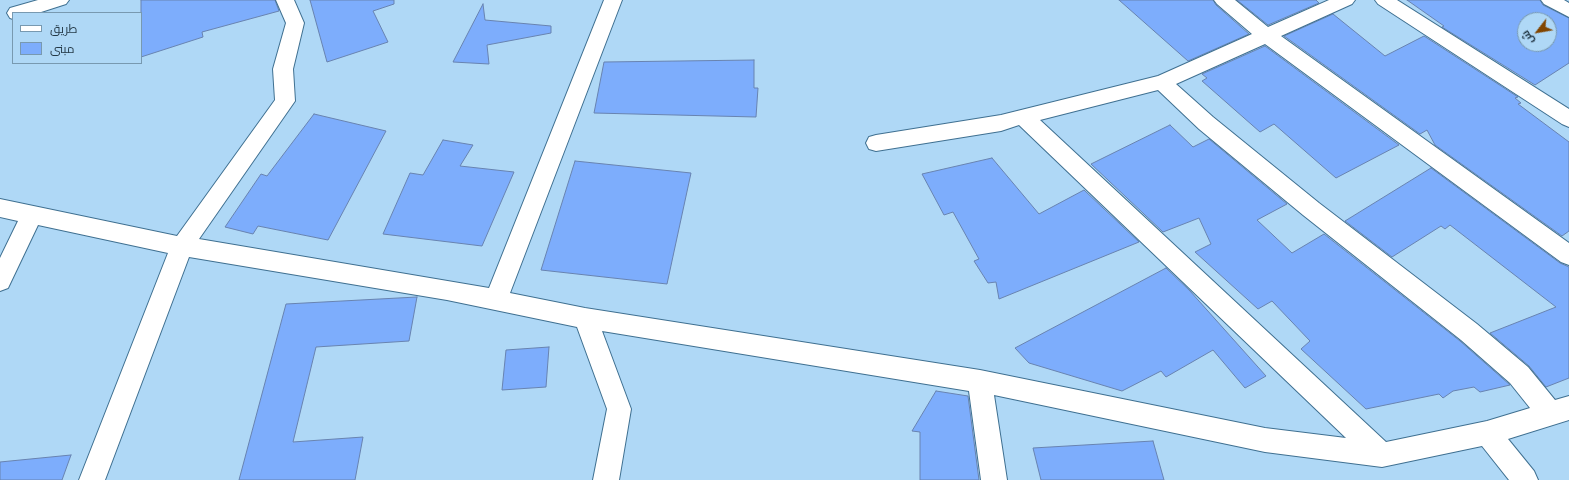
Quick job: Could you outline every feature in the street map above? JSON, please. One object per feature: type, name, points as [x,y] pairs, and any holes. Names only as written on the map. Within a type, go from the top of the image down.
[{"type":"street","points":[[19,12],[60,0]]},
{"type":"street","points":[[92,480],[182,246],[285,101],[283,69],[295,23],[285,0]]},
{"type":"street","points":[[496,299],[613,0]]},
{"type":"street","points":[[1223,0],[1266,34],[1569,255]]},
{"type":"street","points":[[876,143],[1001,123],[1023,116],[1162,82],[1266,34],[1346,0]]},
{"type":"street","points":[[1384,0],[1569,119]]},
{"type":"street","points":[[1550,0],[1569,11]]},
{"type":"street","points":[[0,18],[12,14]]},
{"type":"street","points":[[1162,82],[1206,123],[1311,209],[1469,332],[1560,410]]},
{"type":"street","points":[[1023,116],[1382,455]]},
{"type":"street","points":[[0,208],[182,246],[496,299],[585,318],[980,381],[1265,440],[1382,455],[1487,434],[1560,410]]},
{"type":"street","points":[[0,281],[32,214]]},
{"type":"street","points":[[585,318],[619,409],[606,480]]},
{"type":"street","points":[[980,381],[994,480]]},
{"type":"street","points":[[1487,434],[1525,480]]},
{"type":"building","points":[[141,0],[275,0],[279,11],[202,32],[203,37],[142,57]]},
{"type":"building","points":[[310,0],[394,0],[394,4],[373,11],[388,42],[327,62]]},
{"type":"building","points":[[1119,0],[1213,0],[1216,5],[1249,34],[1188,61]]},
{"type":"building","points":[[1237,0],[1316,0],[1319,3],[1268,25]]},
{"type":"building","points":[[1407,0],[1540,0],[1543,5],[1557,12],[1569,18],[1569,63],[1535,85],[1442,27],[1444,26]]},
{"type":"building","points":[[483,4],[485,20],[551,26],[551,33],[487,45],[489,64],[453,62]]},
{"type":"building","points":[[1333,14],[1385,56],[1424,36],[1518,97],[1515,98],[1521,103],[1518,104],[1569,142],[1569,231],[1562,236],[1435,145],[1427,130],[1420,134],[1284,36]]},
{"type":"building","points":[[1265,46],[1399,145],[1336,178],[1274,124],[1260,132],[1202,81],[1207,78],[1202,74]]},
{"type":"building","points":[[754,60],[754,88],[758,88],[756,117],[594,113],[604,62]]},
{"type":"building","points":[[314,114],[386,131],[328,240],[258,226],[253,234],[225,227],[261,174],[267,176]]},
{"type":"building","points":[[1170,125],[1193,147],[1209,139],[1287,204],[1257,220],[1292,253],[1324,234],[1460,341],[1510,385],[1480,392],[1474,387],[1453,391],[1443,398],[1439,394],[1366,409],[1301,349],[1310,341],[1272,301],[1258,309],[1195,252],[1211,244],[1199,218],[1163,232],[1091,164]]},
{"type":"building","points":[[443,140],[473,145],[460,166],[514,172],[482,246],[383,234],[410,173],[423,175]]},
{"type":"building","points":[[992,158],[1039,214],[1084,190],[1139,242],[999,299],[996,282],[988,283],[974,261],[979,259],[953,212],[944,215],[922,174]]},
{"type":"building","points":[[575,161],[691,173],[667,284],[541,270]]},
{"type":"building","points":[[1431,168],[1560,263],[1569,267],[1569,378],[1546,387],[1529,366],[1490,333],[1556,307],[1450,225],[1445,229],[1441,226],[1392,257],[1345,221]]},
{"type":"building","points":[[1166,268],[1190,291],[1266,376],[1245,388],[1213,350],[1166,377],[1161,371],[1122,391],[1029,363],[1015,348]]},
{"type":"building","points":[[417,297],[409,341],[316,347],[293,442],[363,437],[355,480],[239,480],[286,304]]},
{"type":"building","points":[[549,347],[546,387],[502,390],[506,350]]},
{"type":"building","points":[[936,391],[968,396],[979,480],[920,480],[920,432],[912,431]]},
{"type":"building","points":[[1153,441],[1164,480],[1041,480],[1033,448]]},
{"type":"building","points":[[71,455],[62,480],[0,480],[0,462]]}]
